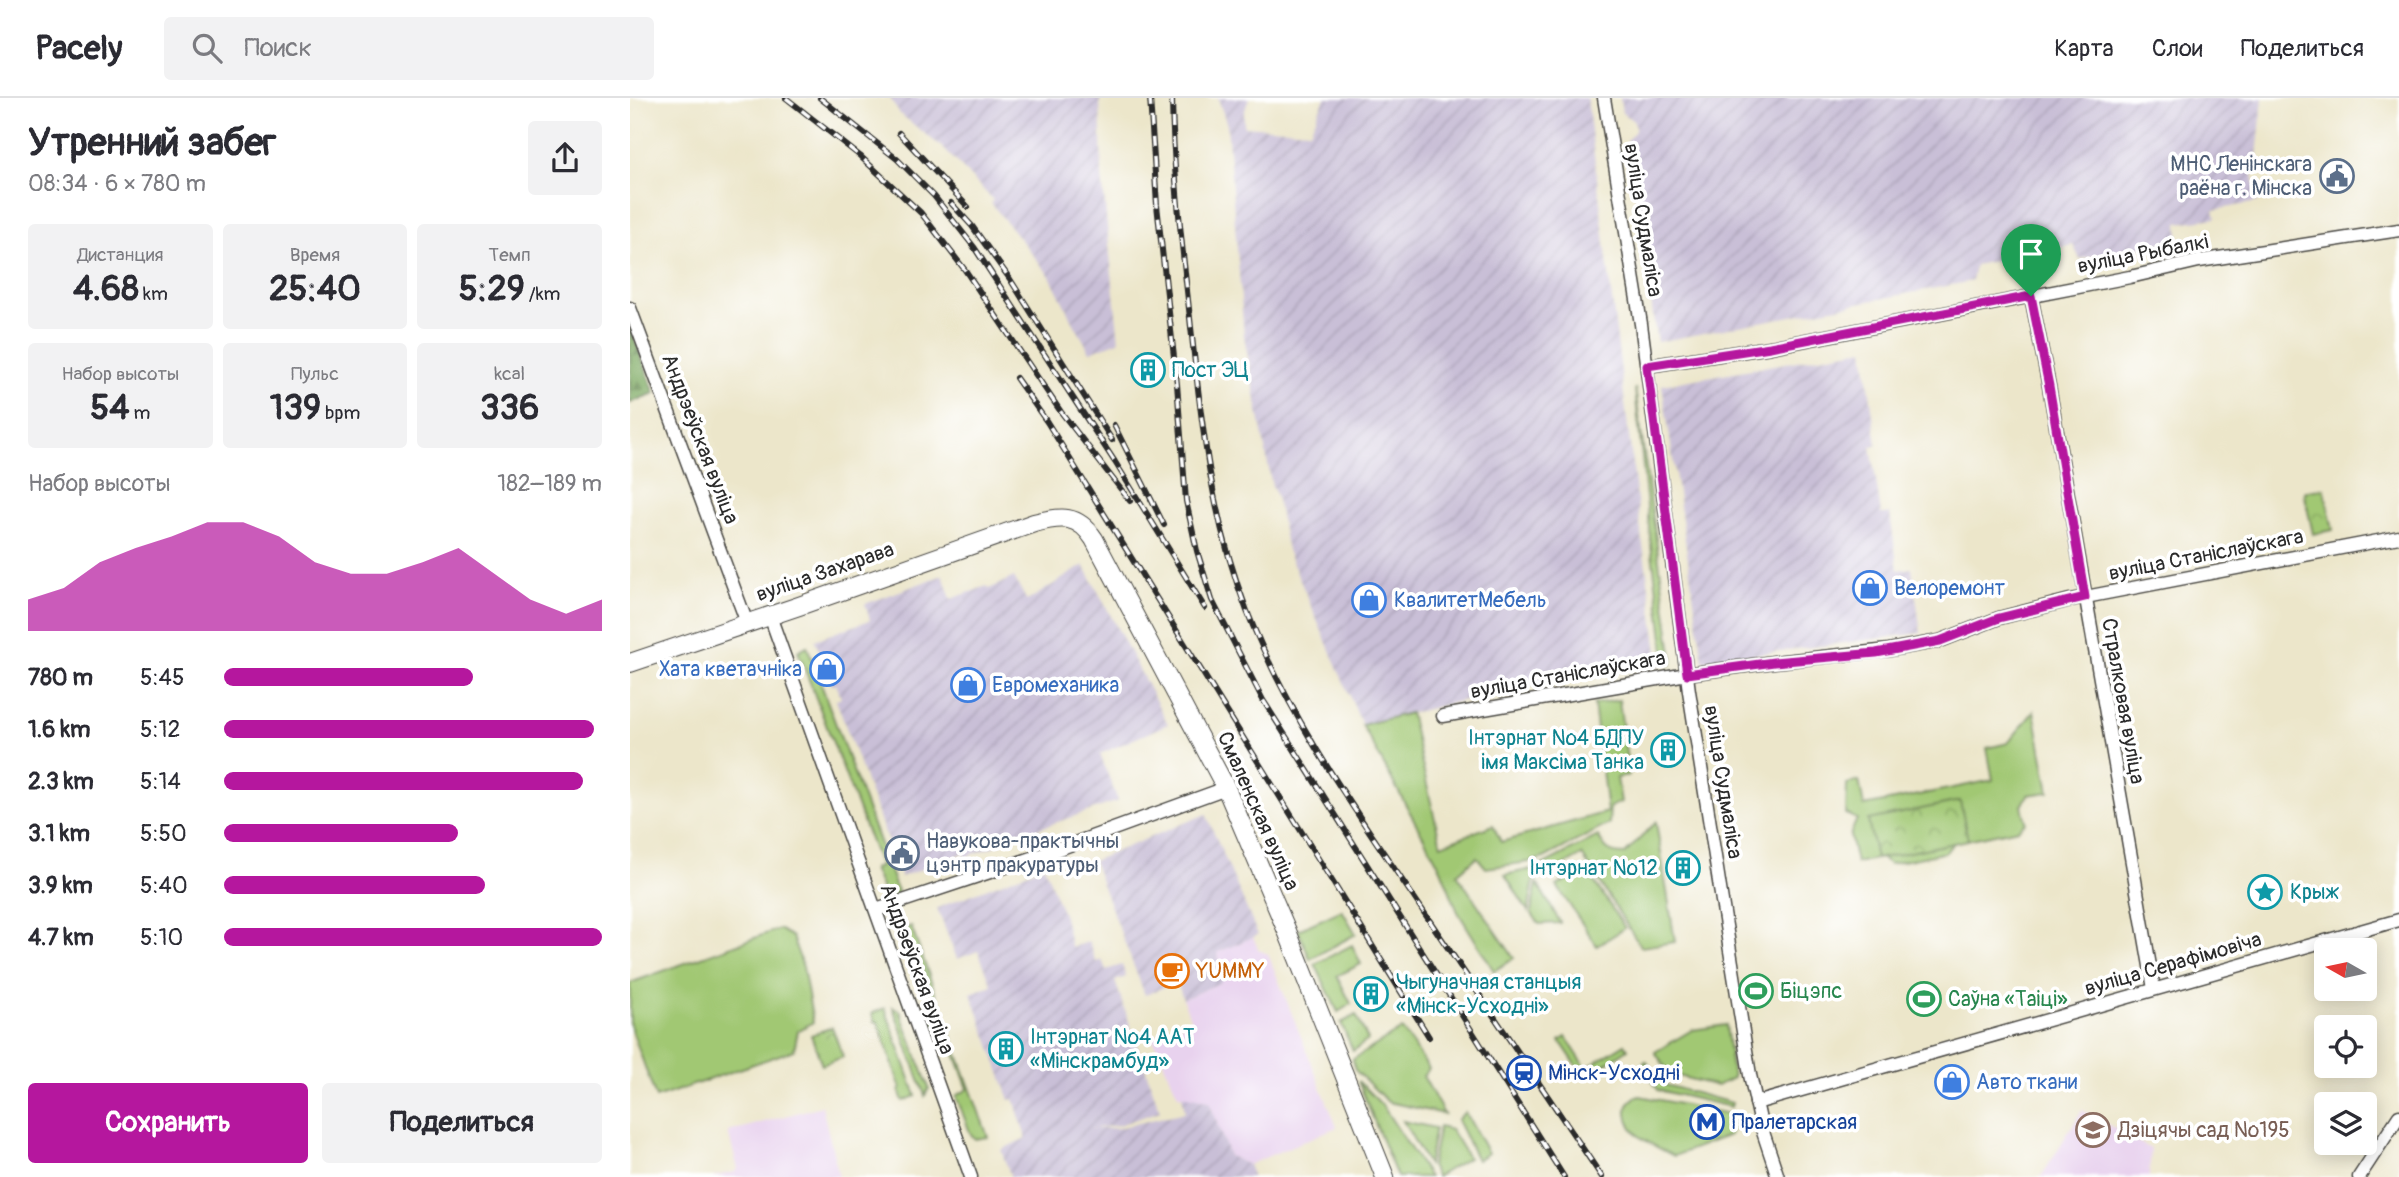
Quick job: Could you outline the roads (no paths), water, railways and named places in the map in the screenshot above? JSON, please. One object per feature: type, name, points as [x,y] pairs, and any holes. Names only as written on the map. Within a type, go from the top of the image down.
[{"type":"main road","name":"Смаленская вуліца","points":[[1034,523],[1065,518],[1082,523],[1088,529],[1226,788],[1287,931],[1385,1177]]},
{"type":"main road","name":"вуліца Захарава","points":[[630,663],[1034,523]]},
{"type":"street","name":"вуліца Судмаліса","points":[[1604,98],[1647,366],[1687,674],[1722,901],[1756,1103],[1778,1177]]},
{"type":"street","name":"вуліца Рыбалкі","points":[[1647,366],[1770,347],[2199,261],[2399,230]]},
{"type":"street","name":"Стралковая вуліца","points":[[2031,296],[2154,989]]},
{"type":"street","name":"Андрэеўская вуліца","points":[[630,308],[747,623]]},
{"type":"street","name":"вуліца Станіслаўскага","points":[[1443,716],[1687,674],[1774,662],[1876,653],[1940,641],[1999,618],[2085,597],[2399,537]]},
{"type":"street","name":"Андрэеўская вуліца","points":[[770,616],[971,1177]]},
{"type":"street","points":[[876,910],[1054,852],[1226,788]]},
{"type":"street","name":"вуліца Серафімовіча","points":[[1756,1103],[2399,920]]},
{"type":"street","points":[[2359,1177],[2399,1116]]},
{"type":"railway","points":[[786,98],[860,156],[921,213],[965,270],[1061,412],[1130,501]]},
{"type":"railway","points":[[820,98],[897,159],[934,196],[974,247],[1115,462],[1205,608]]},
{"type":"railway","points":[[1150,98],[1157,205],[1177,384],[1186,501],[1212,600],[1263,700],[1564,1177]]},
{"type":"railway","points":[[1172,98],[1178,208],[1203,430],[1224,539],[1247,611],[1281,687],[1323,760],[1602,1177]]},
{"type":"railway","points":[[899,133],[968,207]]},
{"type":"railway","points":[[951,203],[972,226],[1010,279],[1112,440]]},
{"type":"railway","points":[[1016,378],[1047,422],[1429,1037]]},
{"type":"railway","points":[[1114,425],[1164,525]]},
{"type":"place","name":"МНС Ленінскага раёна г. Мінска","points":[[2337,176]]},
{"type":"place","name":"Пост ЭЦ","points":[[1148,370]]},
{"type":"place","name":"Велоремонт","points":[[1870,588]]},
{"type":"place","name":"КвалитетМебель","points":[[1369,600]]},
{"type":"place","name":"Хата кветачніка","points":[[827,669]]},
{"type":"place","name":"Евромеханика","points":[[968,685]]},
{"type":"place","name":"Інтэрнат №4 БДПУ імя Максіма Танка","points":[[1668,750]]},
{"type":"place","name":"Навукова-практычны цэнтр пракуратуры","points":[[902,853]]},
{"type":"place","name":"Інтэрнат №12","points":[[1683,868]]},
{"type":"place","name":"Крыж","points":[[2265,892]]},
{"type":"place","name":"YUMMY","points":[[1172,971]]},
{"type":"place","name":"Біцэпс","points":[[1756,991]]},
{"type":"place","name":"Чыгуначная станцыя «Мінск-Усходні»","points":[[1371,994]]},
{"type":"place","name":"Саўна «Таіці»","points":[[1924,999]]},
{"type":"place","name":"Інтэрнат №4 ААТ «Мінскрамбуд»","points":[[1006,1049]]},
{"type":"place","name":"Мінск-Усходні","points":[[1524,1073]]},
{"type":"place","name":"Авто ткани","points":[[1952,1082]]},
{"type":"place","name":"Пралетарская","points":[[1707,1122]]},
{"type":"place","name":"Дзіцячы сад №195","points":[[2093,1130]]}]
